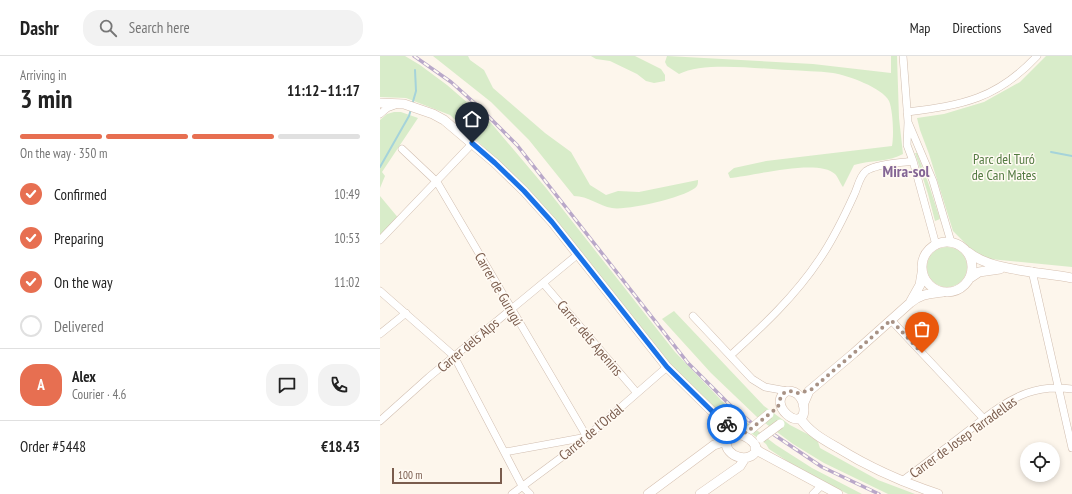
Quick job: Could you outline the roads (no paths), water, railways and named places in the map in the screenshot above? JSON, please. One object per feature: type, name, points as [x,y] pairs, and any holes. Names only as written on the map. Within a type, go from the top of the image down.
[{"type":"street","points":[[903,56],[908,122],[907,145],[913,161],[936,245]]},
{"type":"street","points":[[907,112],[953,106],[992,92],[1010,81],[1037,56]]},
{"type":"street","points":[[380,103],[401,104],[422,110],[444,120],[495,163],[524,191],[547,217],[667,367],[722,421],[749,438],[754,449],[838,494]]},
{"type":"street","points":[[380,114],[391,106],[401,104]]},
{"type":"street","points":[[908,122],[933,181],[951,242]]},
{"type":"street","points":[[380,240],[469,147]]},
{"type":"street","name":"Carrer de Gurugú","points":[[402,149],[437,182],[586,437]]},
{"type":"street","points":[[731,355],[780,309],[819,260],[838,227],[859,180],[865,173],[874,167],[913,161]]},
{"type":"street","points":[[910,303],[920,285],[922,264],[925,254],[936,245],[946,242],[957,244],[980,261],[1005,268],[1072,278]]},
{"type":"street","points":[[803,404],[807,394],[812,389],[918,296],[957,291],[967,284],[970,278],[972,264],[967,251]]},
{"type":"street","name":"Carrer dels Alps","points":[[380,421],[454,356],[577,255]]},
{"type":"street","points":[[970,278],[979,272],[1005,268]]},
{"type":"street","points":[[1032,271],[1072,448]]},
{"type":"street","points":[[922,273],[930,286],[943,292]]},
{"type":"street","name":"Carrer dels Apenins","points":[[543,283],[637,393]]},
{"type":"street","points":[[380,291],[454,356],[522,486],[530,494]]},
{"type":"street","points":[[380,334],[406,313]]},
{"type":"street","points":[[693,316],[752,379],[772,389],[783,397]]},
{"type":"street","points":[[891,320],[984,419]]},
{"type":"street","name":"Carrer de l'Ordal","points":[[512,494],[586,437],[667,367]]},
{"type":"street","name":"Carrer de Josep Tarradellas","points":[[902,481],[1008,402],[1026,393],[1039,390],[1058,388],[1072,389]]},
{"type":"street","points":[[648,494],[714,445],[727,440],[735,434],[741,434],[750,429],[778,407],[783,397],[812,389]]},
{"type":"street","points":[[796,393],[801,398],[803,404],[803,413],[800,418]]},
{"type":"street","points":[[783,397],[783,411],[793,419],[800,418]]},
{"type":"street","points":[[700,494],[740,466],[754,449],[789,417]]},
{"type":"street","points":[[800,418],[809,429],[866,465],[902,481],[938,494]]},
{"type":"street","points":[[722,421],[727,430],[727,447],[732,454],[737,457],[754,449]]},
{"type":"street","points":[[504,452],[586,437]]},
{"type":"street","points":[[813,494],[821,486]]},
{"type":"waterway","points":[[412,105],[416,91],[415,70]]},
{"type":"waterway","points":[[380,167],[409,116],[411,109]]},
{"type":"waterway","points":[[1051,152],[1072,156]]},
{"type":"railway","points":[[414,56],[451,82],[479,107],[517,145],[688,363],[732,407],[752,423]]},
{"type":"railway","points":[[773,434],[822,467],[879,494]]},
{"type":"district","name":"Mira-sol","points":[[906,171]]},
{"type":"park label","name":"Parc del Turó de Can Mates","points":[[1004,168]]}]
